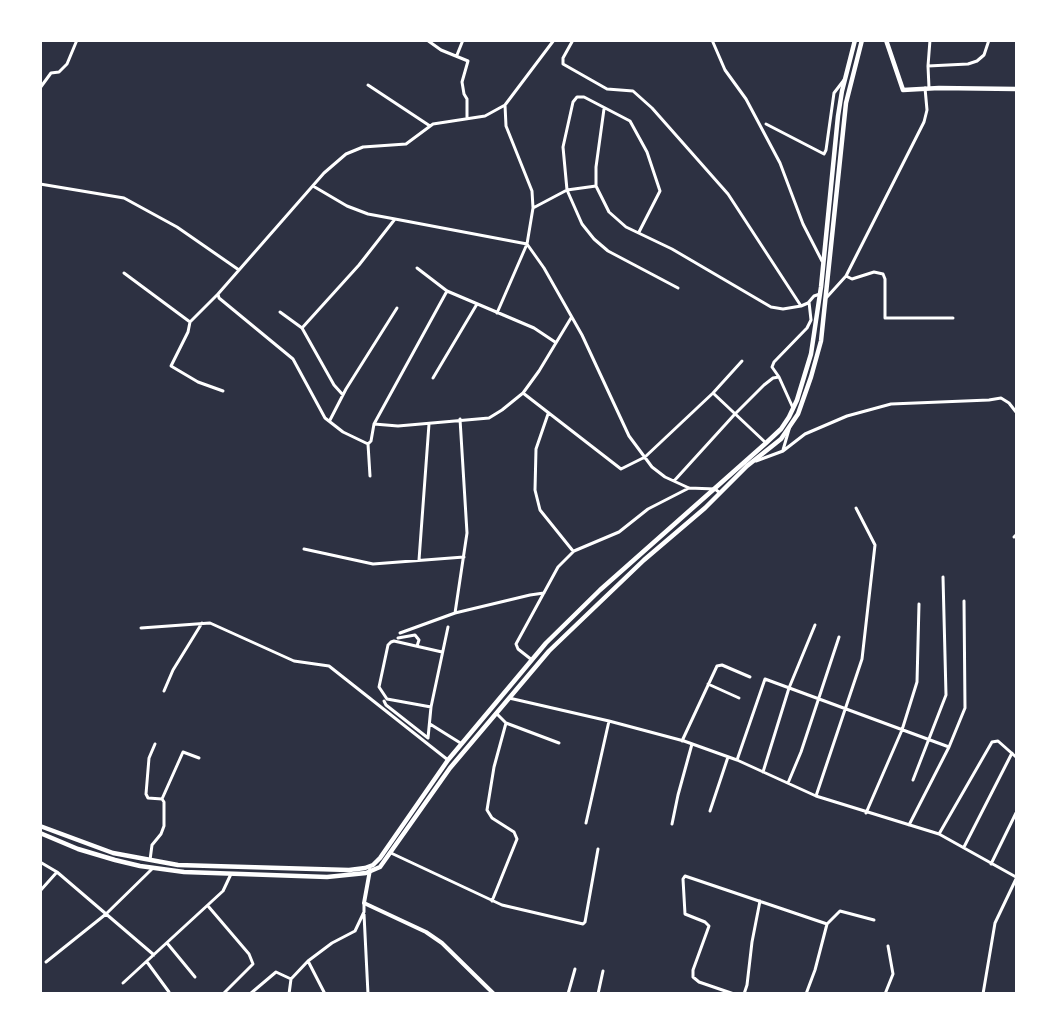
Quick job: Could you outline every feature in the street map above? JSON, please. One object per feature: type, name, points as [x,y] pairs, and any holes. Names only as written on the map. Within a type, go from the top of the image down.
[{"type":"main road","points":[[40,833],[97,855],[153,868],[184,872],[327,876],[380,867],[478,729],[532,660],[600,590],[781,429],[793,408],[811,354],[820,294],[836,132],[845,79],[855,40]]},
{"type":"main road","points":[[40,826],[84,844],[150,861],[205,867],[370,869],[448,760],[496,712],[582,616],[781,439],[790,426],[804,400],[817,358],[826,298],[846,103],[862,40]]},
{"type":"main road","points":[[886,40],[903,90],[1017,89]]},
{"type":"main road","points":[[822,275],[828,277]]},
{"type":"main road","points":[[733,471],[737,476]]},
{"type":"main road","points":[[524,670],[529,674]]},
{"type":"street","points":[[40,88],[51,73],[59,72],[67,64],[77,40]]},
{"type":"street","points":[[427,40],[441,50],[468,61],[462,82],[467,99],[467,117]]},
{"type":"street","points":[[457,55],[463,40]]},
{"type":"street","points":[[222,391],[198,382],[171,366],[188,332],[190,322],[218,294],[324,173],[346,154],[363,147],[406,144],[433,124],[485,116],[505,105],[554,40]]},
{"type":"street","points":[[573,40],[563,58],[563,64],[607,88],[633,91],[652,108],[728,194],[801,306]]},
{"type":"street","points":[[712,40],[724,70],[746,99],[780,163],[803,224],[823,262]]},
{"type":"street","points":[[826,298],[846,276],[924,122],[927,110],[930,40]]},
{"type":"street","points":[[928,66],[968,64],[977,61],[984,55],[989,40]]},
{"type":"street","points":[[766,124],[824,154],[834,93],[845,79]]},
{"type":"street","points":[[368,85],[430,126]]},
{"type":"street","points":[[639,232],[660,191],[647,152],[630,122],[584,96],[577,97],[573,102],[563,147],[567,190],[582,224],[608,251],[678,288]]},
{"type":"street","points":[[497,313],[527,244],[533,208],[532,191],[506,126],[505,105]]},
{"type":"street","points":[[604,109],[596,167],[596,186],[609,212],[626,227],[639,232],[771,307],[783,309],[801,306],[820,294]]},
{"type":"street","points":[[40,184],[124,198],[177,227],[238,270]]},
{"type":"street","points":[[313,186],[368,214],[527,244],[544,268],[572,318],[629,436],[652,467],[674,482],[689,488],[715,489],[720,493]]},
{"type":"street","points":[[533,208],[567,190],[596,186]]},
{"type":"street","points":[[302,328],[359,264],[395,219]]},
{"type":"street","points":[[417,268],[447,291],[534,328],[555,342]]},
{"type":"street","points":[[846,276],[852,279],[874,272],[883,274],[885,318],[953,318]]},
{"type":"street","points":[[124,273],[190,322]]},
{"type":"street","points":[[370,476],[368,444],[371,441],[374,424],[447,291]]},
{"type":"street","points":[[218,294],[219,298],[294,359],[325,418],[363,444],[368,444]]},
{"type":"street","points":[[793,408],[772,367],[774,362],[807,328],[811,320],[809,302]]},
{"type":"street","points":[[433,378],[477,304]]},
{"type":"street","points":[[330,420],[397,308]]},
{"type":"street","points":[[280,312],[302,328],[334,385],[344,395]]},
{"type":"street","points":[[374,424],[398,426],[489,418],[523,393],[572,318]]},
{"type":"street","points":[[523,393],[621,469],[645,457],[713,393],[742,361]]},
{"type":"street","points":[[674,482],[734,414],[764,385],[773,378],[779,377]]},
{"type":"street","points":[[713,393],[766,443]]},
{"type":"street","points":[[754,461],[783,451],[813,430],[847,416],[891,404],[1001,398],[1017,412]]},
{"type":"street","points":[[548,414],[536,449],[535,490],[540,510],[574,551]]},
{"type":"street","points":[[455,613],[467,533],[460,419]]},
{"type":"street","points":[[418,560],[429,423]]},
{"type":"street","points":[[783,451],[790,426]]},
{"type":"street","points":[[532,660],[518,649],[516,644],[558,567],[574,551],[619,532],[648,509],[689,488]]},
{"type":"street","points":[[816,796],[862,659],[875,545],[856,508]]},
{"type":"street","points":[[304,549],[373,564],[464,557]]},
{"type":"street","points":[[913,780],[946,695],[943,578]]},
{"type":"street","points":[[400,633],[455,613],[544,593]]},
{"type":"street","points":[[909,825],[950,747],[965,708],[964,601]]},
{"type":"street","points":[[866,813],[902,730],[917,682],[919,604]]},
{"type":"street","points":[[141,628],[210,622],[294,661],[329,666],[448,760]]},
{"type":"street","points":[[164,691],[202,623]]},
{"type":"street","points":[[763,772],[789,688],[815,625]]},
{"type":"street","points":[[384,701],[428,738],[431,707],[448,627]]},
{"type":"street","points":[[398,638],[415,634],[419,640],[417,646]]},
{"type":"street","points":[[788,783],[839,637]]},
{"type":"street","points":[[431,707],[387,699],[380,690],[388,645],[394,640],[442,652]]},
{"type":"street","points":[[682,741],[718,665],[750,677]]},
{"type":"street","points":[[737,760],[765,679],[950,747]]},
{"type":"street","points":[[708,684],[739,698]]},
{"type":"street","points":[[509,698],[609,721],[692,744],[737,760],[816,796],[939,834],[1017,878],[995,923],[983,993]]},
{"type":"street","points":[[496,712],[506,723],[559,743]]},
{"type":"street","points":[[586,823],[609,721]]},
{"type":"street","points":[[430,723],[462,744]]},
{"type":"street","points":[[492,901],[518,839],[514,832],[492,818],[487,810],[494,767],[506,723]]},
{"type":"street","points":[[939,834],[992,742],[998,741],[1017,757]]},
{"type":"street","points":[[156,744],[149,758],[146,794],[148,798],[162,800]]},
{"type":"street","points":[[672,824],[692,744]]},
{"type":"street","points":[[150,861],[152,845],[164,826],[164,802],[162,800],[181,754],[184,752],[199,758]]},
{"type":"street","points":[[964,847],[1012,753]]},
{"type":"street","points":[[710,811],[728,757]]},
{"type":"street","points":[[991,864],[1017,813]]},
{"type":"street","points":[[385,850],[502,905],[583,924],[598,849]]},
{"type":"street","points":[[40,862],[57,872],[154,955]]},
{"type":"street","points":[[46,962],[106,914],[153,868]]},
{"type":"street","points":[[368,993],[364,903],[370,869]]},
{"type":"street","points":[[40,891],[57,872]]},
{"type":"street","points":[[123,982],[223,891],[231,874]]},
{"type":"street","points":[[734,993],[699,982],[693,977],[693,970],[709,926],[685,914],[682,879],[685,876],[827,924]]},
{"type":"street","points":[[744,993],[760,901]]},
{"type":"street","points":[[364,903],[426,932],[442,943],[494,993]]},
{"type":"street","points":[[208,906],[249,954],[253,964],[224,993]]},
{"type":"street","points":[[806,993],[815,970],[827,924],[840,911],[874,920]]},
{"type":"street","points":[[289,993],[291,978],[308,961],[332,943],[355,931],[364,912]]},
{"type":"street","points":[[167,943],[195,977]]},
{"type":"street","points":[[885,993],[893,974],[888,946]]},
{"type":"street","points":[[308,961],[325,993]]},
{"type":"street","points":[[147,962],[169,992]]},
{"type":"street","points":[[568,993],[575,969]]},
{"type":"street","points":[[598,993],[603,971]]},
{"type":"street","points":[[250,993],[276,972],[291,978]]}]
